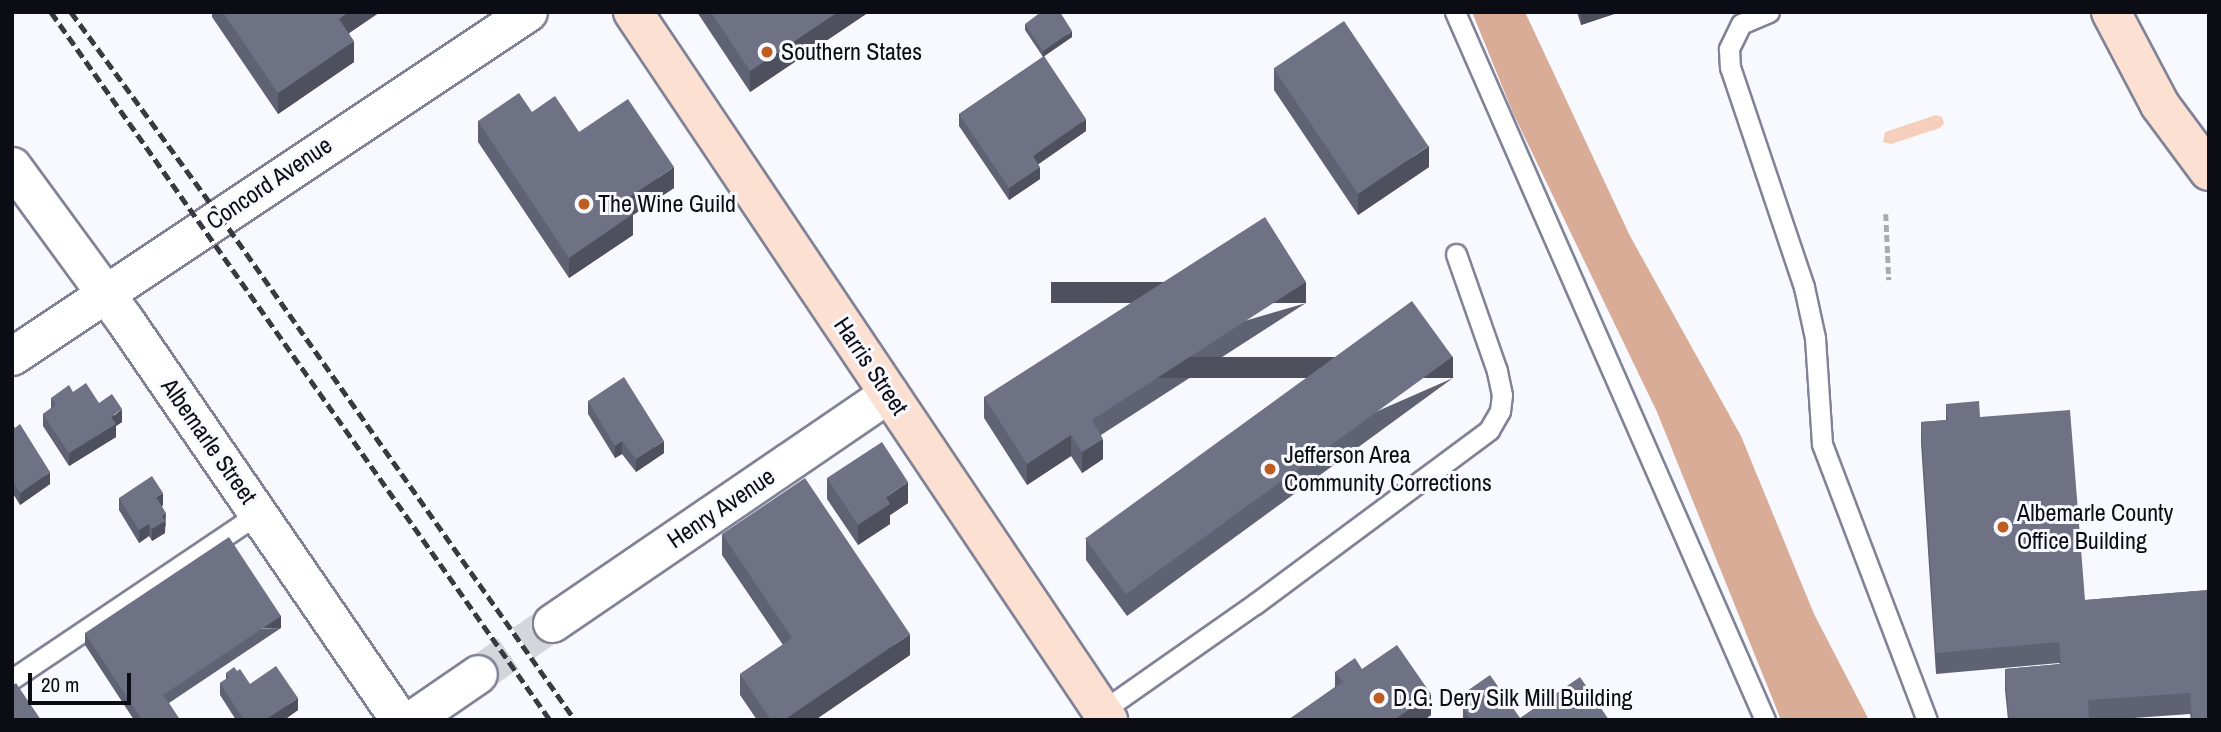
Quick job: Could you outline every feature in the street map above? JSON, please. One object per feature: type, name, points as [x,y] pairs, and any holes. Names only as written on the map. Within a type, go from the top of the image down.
[{"type":"street","name":"Concord Avenue","points":[[12,356],[528,12]]},
{"type":"street","name":"Harris Street","points":[[633,12],[1105,715]]},
{"type":"street","points":[[2111,12],[2160,105],[2209,171]]},
{"type":"street","name":"Albemarle Street","points":[[12,166],[106,293],[400,720]]},
{"type":"street","name":"Henry Avenue","points":[[552,623],[889,393]]},
{"type":"street","points":[[411,720],[478,674]]},
{"type":"lane","points":[[1455,12],[1766,720]]},
{"type":"lane","points":[[1769,12],[1741,24],[1729,49],[1730,67],[1804,287],[1815,338],[1822,444],[1927,720]]},
{"type":"lane","points":[[1105,715],[1489,430],[1500,411],[1502,396],[1497,371],[1456,254]]},
{"type":"lane","points":[[12,679],[259,513]]},
{"type":"path","points":[[1886,214],[1889,280]]},
{"type":"shaded area","points":[[1472,12],[1525,12],[1630,236],[1741,436],[1814,614],[1869,720],[1781,720],[1657,412],[1513,113]]},
{"type":"shaded area","points":[[1936,115],[1942,117],[1944,123],[1940,128],[1891,144],[1883,142],[1885,132]]},
{"type":"building","points":[[223,12],[349,12],[339,19],[354,41],[278,93]]},
{"type":"building","points":[[711,12],[838,12],[750,71]]},
{"type":"building","points":[[1041,12],[1060,12],[1072,31],[1043,51],[1025,24]]},
{"type":"building","points":[[1344,21],[1428,146],[1358,194],[1274,69]]},
{"type":"building","points":[[1044,56],[1086,119],[1033,156],[1040,167],[1009,188],[959,114]]},
{"type":"building","name":"The Wine Guild","points":[[519,93],[532,112],[555,96],[579,132],[628,99],[674,167],[625,200],[633,214],[569,258],[478,121]]},
{"type":"building","points":[[1265,217],[1306,282],[1092,420],[1103,439],[1082,452],[1071,435],[1027,464],[984,397]]},
{"type":"building","name":"Jefferson Area Community Corrections","points":[[1412,301],[1453,357],[1126,594],[1085,538]]},
{"type":"building","points":[[624,377],[664,441],[636,459],[622,441],[615,446],[588,401]]},
{"type":"building","points":[[86,383],[99,403],[112,394],[122,409],[111,417],[116,424],[69,453],[43,414],[56,405],[51,398],[69,385],[73,392]]},
{"type":"building","name":"Albemarle County Office Building","points":[[1979,401],[1980,417],[2070,410],[2085,600],[2209,590],[2209,720],[2192,720],[2190,693],[2088,700],[2089,720],[2009,720],[2005,669],[2061,664],[2059,642],[1936,653],[1921,422],[1948,420],[1946,404]]},
{"type":"building","points":[[12,424],[15,428],[20,424],[50,472],[20,493],[12,480]]},
{"type":"building","points":[[882,442],[908,482],[886,497],[890,504],[858,525],[827,478]]},
{"type":"building","points":[[152,476],[163,493],[156,497],[166,513],[162,516],[165,521],[152,529],[149,524],[139,530],[119,498]]},
{"type":"building","points":[[805,478],[910,634],[784,720],[771,720],[740,674],[792,638],[722,534]]},
{"type":"building","points":[[229,537],[281,616],[163,695],[180,720],[142,720],[85,633]]},
{"type":"building","points":[[1397,645],[1431,694],[1394,720],[1288,720],[1343,682],[1335,672],[1355,658],[1362,669]]},
{"type":"building","points":[[276,666],[298,698],[265,720],[244,720],[220,683],[229,677],[226,673],[234,667],[237,671],[240,669],[250,684]]},
{"type":"building","points":[[1490,675],[1520,718],[1580,677],[1609,720],[1471,720],[1463,708],[1474,701],[1467,691]]},
{"type":"building","points":[[16,683],[41,720],[12,720],[12,686]]},
{"type":"tunnel","points":[[478,674],[552,623]]},
{"type":"railway","points":[[51,12],[550,720]]},
{"type":"railway","points":[[71,12],[220,216],[575,720]]},
{"type":"place","name":"Southern States","points":[[767,52]]},
{"type":"place","name":"The Wine Guild","points":[[584,204]]},
{"type":"place","name":"Jefferson Area Community Corrections","points":[[1270,469]]},
{"type":"place","name":"Albemarle County Office Building","points":[[2003,527]]},
{"type":"place","name":"D.G. Dery Silk Mill Building","points":[[1379,698]]}]
